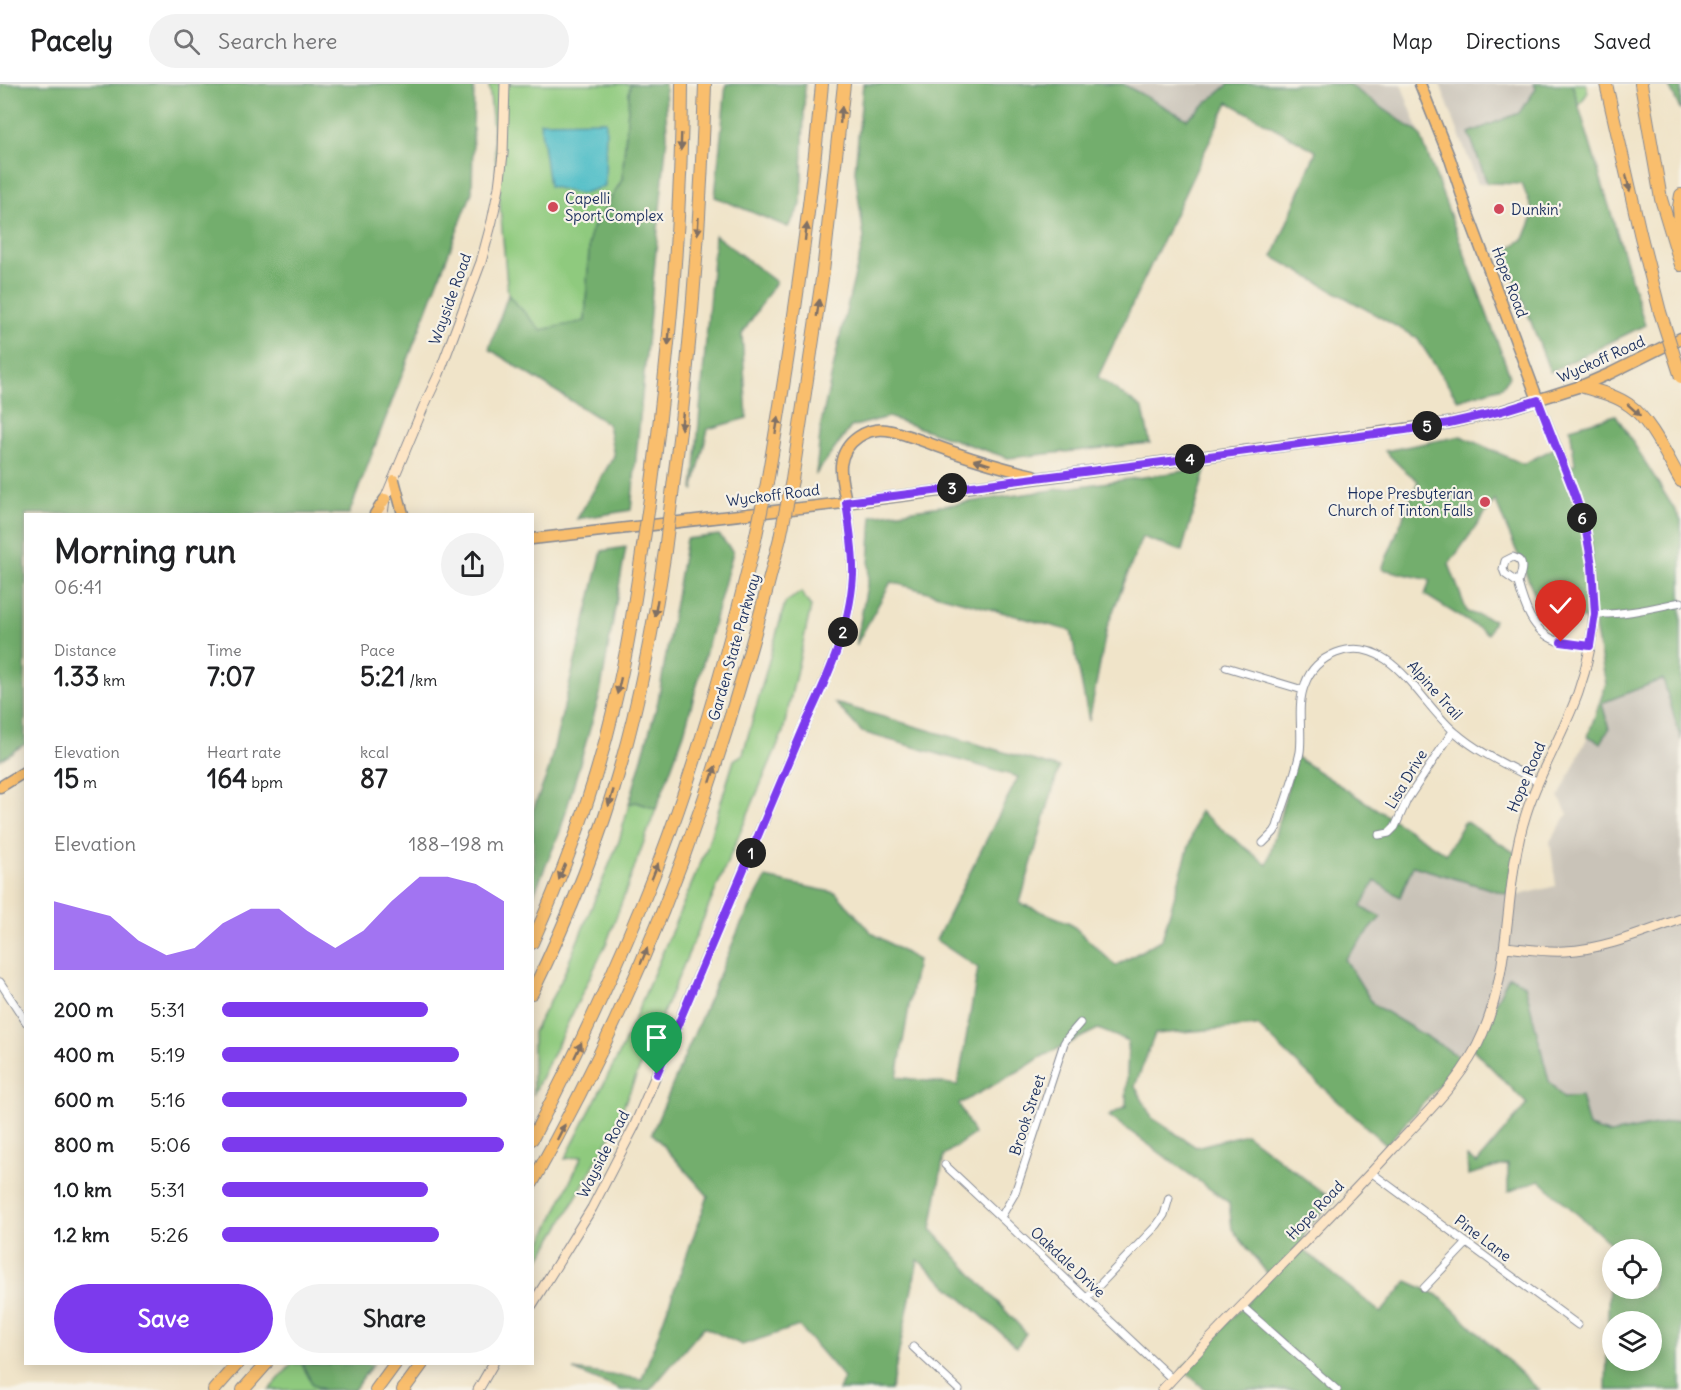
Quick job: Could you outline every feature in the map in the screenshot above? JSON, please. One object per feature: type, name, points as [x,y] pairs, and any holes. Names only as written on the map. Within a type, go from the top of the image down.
[{"type":"highway","points":[[534,938],[570,852],[602,752],[624,665],[650,498],[667,362],[679,198],[682,84]]},
{"type":"highway","points":[[534,989],[583,877],[607,810],[621,765],[645,664],[665,551],[686,384],[696,262],[705,84]]},
{"type":"highway","name":"Garden State Parkway","points":[[534,1135],[609,983],[659,861],[711,710],[738,613],[767,483],[784,388],[812,191],[822,84]]},
{"type":"highway","name":"Garden State Parkway","points":[[534,1180],[586,1082],[628,993],[667,900],[704,801],[763,605],[780,538],[803,417],[823,272],[844,84]]},
{"type":"highway","points":[[1606,84],[1660,312],[1681,378]]},
{"type":"highway","points":[[1641,84],[1661,199],[1681,266]]},
{"type":"highway","points":[[1681,195],[1679,220],[1681,238]]},
{"type":"highway","points":[[1581,386],[1620,400],[1633,408],[1648,425],[1681,482]]},
{"type":"highway","points":[[214,1390],[236,1365]]},
{"type":"highway","points":[[243,1390],[265,1365]]},
{"type":"highway","points":[[376,1390],[394,1365]]},
{"type":"highway","points":[[404,1390],[421,1365]]},
{"type":"main road","name":"Hope Road","points":[[1420,84],[1450,159],[1538,400]]},
{"type":"main road","name":"Wyckoff Road","points":[[534,539],[1186,459],[1449,423],[1502,411],[1581,386],[1681,338]]},
{"type":"main road","points":[[846,502],[841,471],[843,455],[858,437],[876,430],[892,431],[990,465],[1039,477]]},
{"type":"main road","points":[[394,480],[403,513]]},
{"type":"main road","points":[[376,513],[385,499]]},
{"type":"main road","points":[[0,787],[24,772]]},
{"type":"street","name":"Wayside Road","points":[[383,513],[385,499],[439,375],[481,262],[499,187],[503,154],[505,84]]},
{"type":"street","name":"Hope Road","points":[[1162,1390],[1372,1173],[1451,1086],[1466,1066],[1485,1030],[1505,947],[1516,850],[1526,812],[1578,692],[1590,646],[1595,614],[1592,565],[1585,526],[1538,400]]},
{"type":"street","name":"Wayside Road","points":[[534,1302],[588,1216],[634,1128],[822,688],[841,638],[850,600],[853,574],[852,545],[846,502]]},
{"type":"street","points":[[1518,583],[1527,610],[1540,631],[1555,640],[1590,646]]},
{"type":"street","points":[[1595,614],[1628,612],[1681,602]]},
{"type":"street","name":"Alpine Trail","points":[[1263,843],[1277,827],[1298,759],[1303,690],[1309,675],[1332,654],[1342,651],[1356,649],[1374,652],[1384,657],[1399,670],[1453,731],[1480,750],[1538,782]]},
{"type":"street","points":[[1226,668],[1303,690]]},
{"type":"street","name":"Lisa Drive","points":[[1379,835],[1389,833],[1395,827],[1410,794],[1453,731]]},
{"type":"street","points":[[1505,947],[1550,952],[1583,950],[1681,919]]},
{"type":"street","points":[[0,982],[24,1019]]},
{"type":"street","name":"Brook Street","points":[[1001,1217],[1015,1193],[1066,1038],[1080,1023]]},
{"type":"street","name":"Oakdale Drive","points":[[945,1165],[1172,1379]]},
{"type":"street","name":"Pine Lane","points":[[1372,1173],[1578,1325]]},
{"type":"street","points":[[1087,1298],[1157,1225],[1164,1215],[1168,1198]]},
{"type":"street","points":[[1424,1288],[1467,1243]]},
{"type":"street","points":[[1242,1306],[1337,1390]]},
{"type":"street","points":[[913,1347],[959,1390]]},
{"type":"street","points":[[478,1390],[492,1365]]},
{"type":"shaded area","points":[[1123,84],[1229,84],[1187,120]]},
{"type":"shaded area","points":[[1348,84],[1401,84],[1420,134],[1392,116]]},
{"type":"shaded area","points":[[1440,84],[1534,84],[1536,89],[1519,113],[1469,133],[1487,183],[1478,184]]},
{"type":"shaded area","points":[[1663,679],[1681,740],[1681,1120],[1611,1134],[1589,1127],[1581,1096],[1563,1098],[1549,1081],[1525,985],[1463,1059],[1373,1004],[1345,959],[1380,917],[1361,908],[1375,881],[1413,866],[1515,896],[1556,886],[1550,841],[1568,814],[1559,797],[1588,736],[1601,743],[1602,703]]},
{"type":"green space","points":[[0,84],[474,84],[472,192],[349,513],[24,513],[24,745],[0,760]]},
{"type":"green space","name":"Capelli Sport Complex","points":[[489,84],[630,84],[622,180],[590,233],[585,322],[540,330],[508,295]]},
{"type":"green space","points":[[630,84],[665,84],[667,136],[631,510],[577,519],[614,456],[608,424],[489,349],[508,295],[541,330],[585,321],[590,233],[622,180]]},
{"type":"green space","points":[[726,84],[805,84],[801,205],[788,227],[715,197]]},
{"type":"green space","points":[[863,84],[1123,84],[1187,119],[1229,84],[1348,84],[1420,134],[1510,376],[1502,387],[1458,400],[1417,338],[1273,257],[1316,151],[1228,102],[1098,377],[1143,409],[1150,443],[1008,458],[888,417],[851,427],[816,474],[821,424],[864,238],[855,171]]},
{"type":"green space","points":[[1534,84],[1572,84],[1645,325],[1550,372],[1504,251],[1524,239],[1534,214],[1522,184],[1487,183],[1469,133],[1519,113],[1536,89]]},
{"type":"green space","points":[[1572,84],[1586,84],[1588,92],[1579,106]]},
{"type":"green space","points":[[1668,84],[1681,84],[1681,111]]},
{"type":"green space","points":[[715,235],[776,282],[742,334],[747,418],[708,429],[693,491]]},
{"type":"green space","points":[[1616,415],[1681,520],[1681,740],[1663,679],[1602,703],[1609,729],[1601,743],[1588,736],[1606,684],[1594,621],[1540,607],[1495,500],[1449,564],[1467,612],[1494,620],[1488,634],[1425,595],[1430,580],[1382,569],[1418,481],[1385,451],[1461,436],[1523,464],[1555,448],[1565,468],[1575,464],[1570,428]]},
{"type":"green space","points":[[1206,468],[1182,551],[1142,537],[1107,627],[1089,721],[1071,631],[891,582],[856,645],[868,580],[872,516]]},
{"type":"green space","points":[[719,535],[733,552],[684,733],[656,809],[636,802],[629,804],[658,701],[686,539]]},
{"type":"green space","points":[[626,547],[600,694],[560,832],[534,894],[534,807],[548,772],[602,551]]},
{"type":"green space","points":[[801,592],[811,607],[783,732],[612,1133],[534,1268],[534,1259],[582,1156],[565,1159],[622,1048],[706,850],[734,760],[743,754],[785,603]]},
{"type":"green space","points":[[835,703],[1059,768],[1020,903],[1070,923],[1116,966],[1162,939],[1199,811],[1267,865],[1296,757],[1446,854],[1465,821],[1515,853],[1510,895],[1413,866],[1400,897],[1375,881],[1361,907],[1381,917],[1345,959],[1373,1004],[1463,1059],[1386,1145],[1258,1026],[1155,1034],[1135,1086],[1152,1118],[1196,1147],[1246,1134],[1334,1201],[1306,1229],[1301,1248],[1381,1313],[1407,1281],[1438,1295],[1539,1390],[1206,1390],[1182,1369],[1271,1278],[1232,1229],[1229,1203],[1109,1116],[1126,1106],[1128,1041],[1098,1029],[1041,1057],[959,1104],[974,1134],[944,1155],[931,1229],[1026,1333],[1017,1347],[918,1260],[891,1390],[839,1390],[844,1378],[799,1326],[742,1345],[704,1327],[650,1390],[621,1390],[573,1370],[642,1379],[708,1196],[652,1133],[740,926],[766,878],[836,893],[872,933],[917,960],[897,1077],[958,1085],[978,968],[936,940],[1018,777],[862,732]]},
{"type":"green space","points":[[636,802],[656,809],[607,942],[534,1093],[534,1030],[561,981],[619,841],[629,804]]},
{"type":"green space","points":[[1509,976],[1525,985],[1549,1081],[1563,1098],[1581,1096],[1589,1127],[1611,1134],[1681,1120],[1681,1390],[1606,1390],[1607,1371],[1662,1371],[1662,1311],[1608,1311],[1608,1299],[1662,1299],[1662,1239],[1605,1239],[1539,1180],[1508,1192],[1508,1164],[1468,1175],[1467,1157],[1477,1163],[1527,1104],[1472,1048]]},
{"type":"green space","points":[[291,1365],[303,1365],[313,1385],[324,1390],[269,1390]]},
{"type":"green space","points":[[303,1365],[372,1365],[354,1390],[324,1390],[313,1385]]},
{"type":"water","points":[[606,121],[605,186],[580,194],[549,186],[540,122]]},
{"type":"place","name":"Capelli Sport Complex","points":[[553,207]]},
{"type":"place","name":"Dunkin'","points":[[1499,209]]},
{"type":"place","name":"Hope Presbyterian Church of Tinton Falls","points":[[1485,502]]},
{"type":"route","points":[[657,1074],[822,688],[841,638],[850,600],[853,574],[852,545],[846,502],[1405,430],[1449,423],[1538,400],[1575,495],[1585,526],[1592,565],[1595,614],[1590,646],[1561,642]]}]
